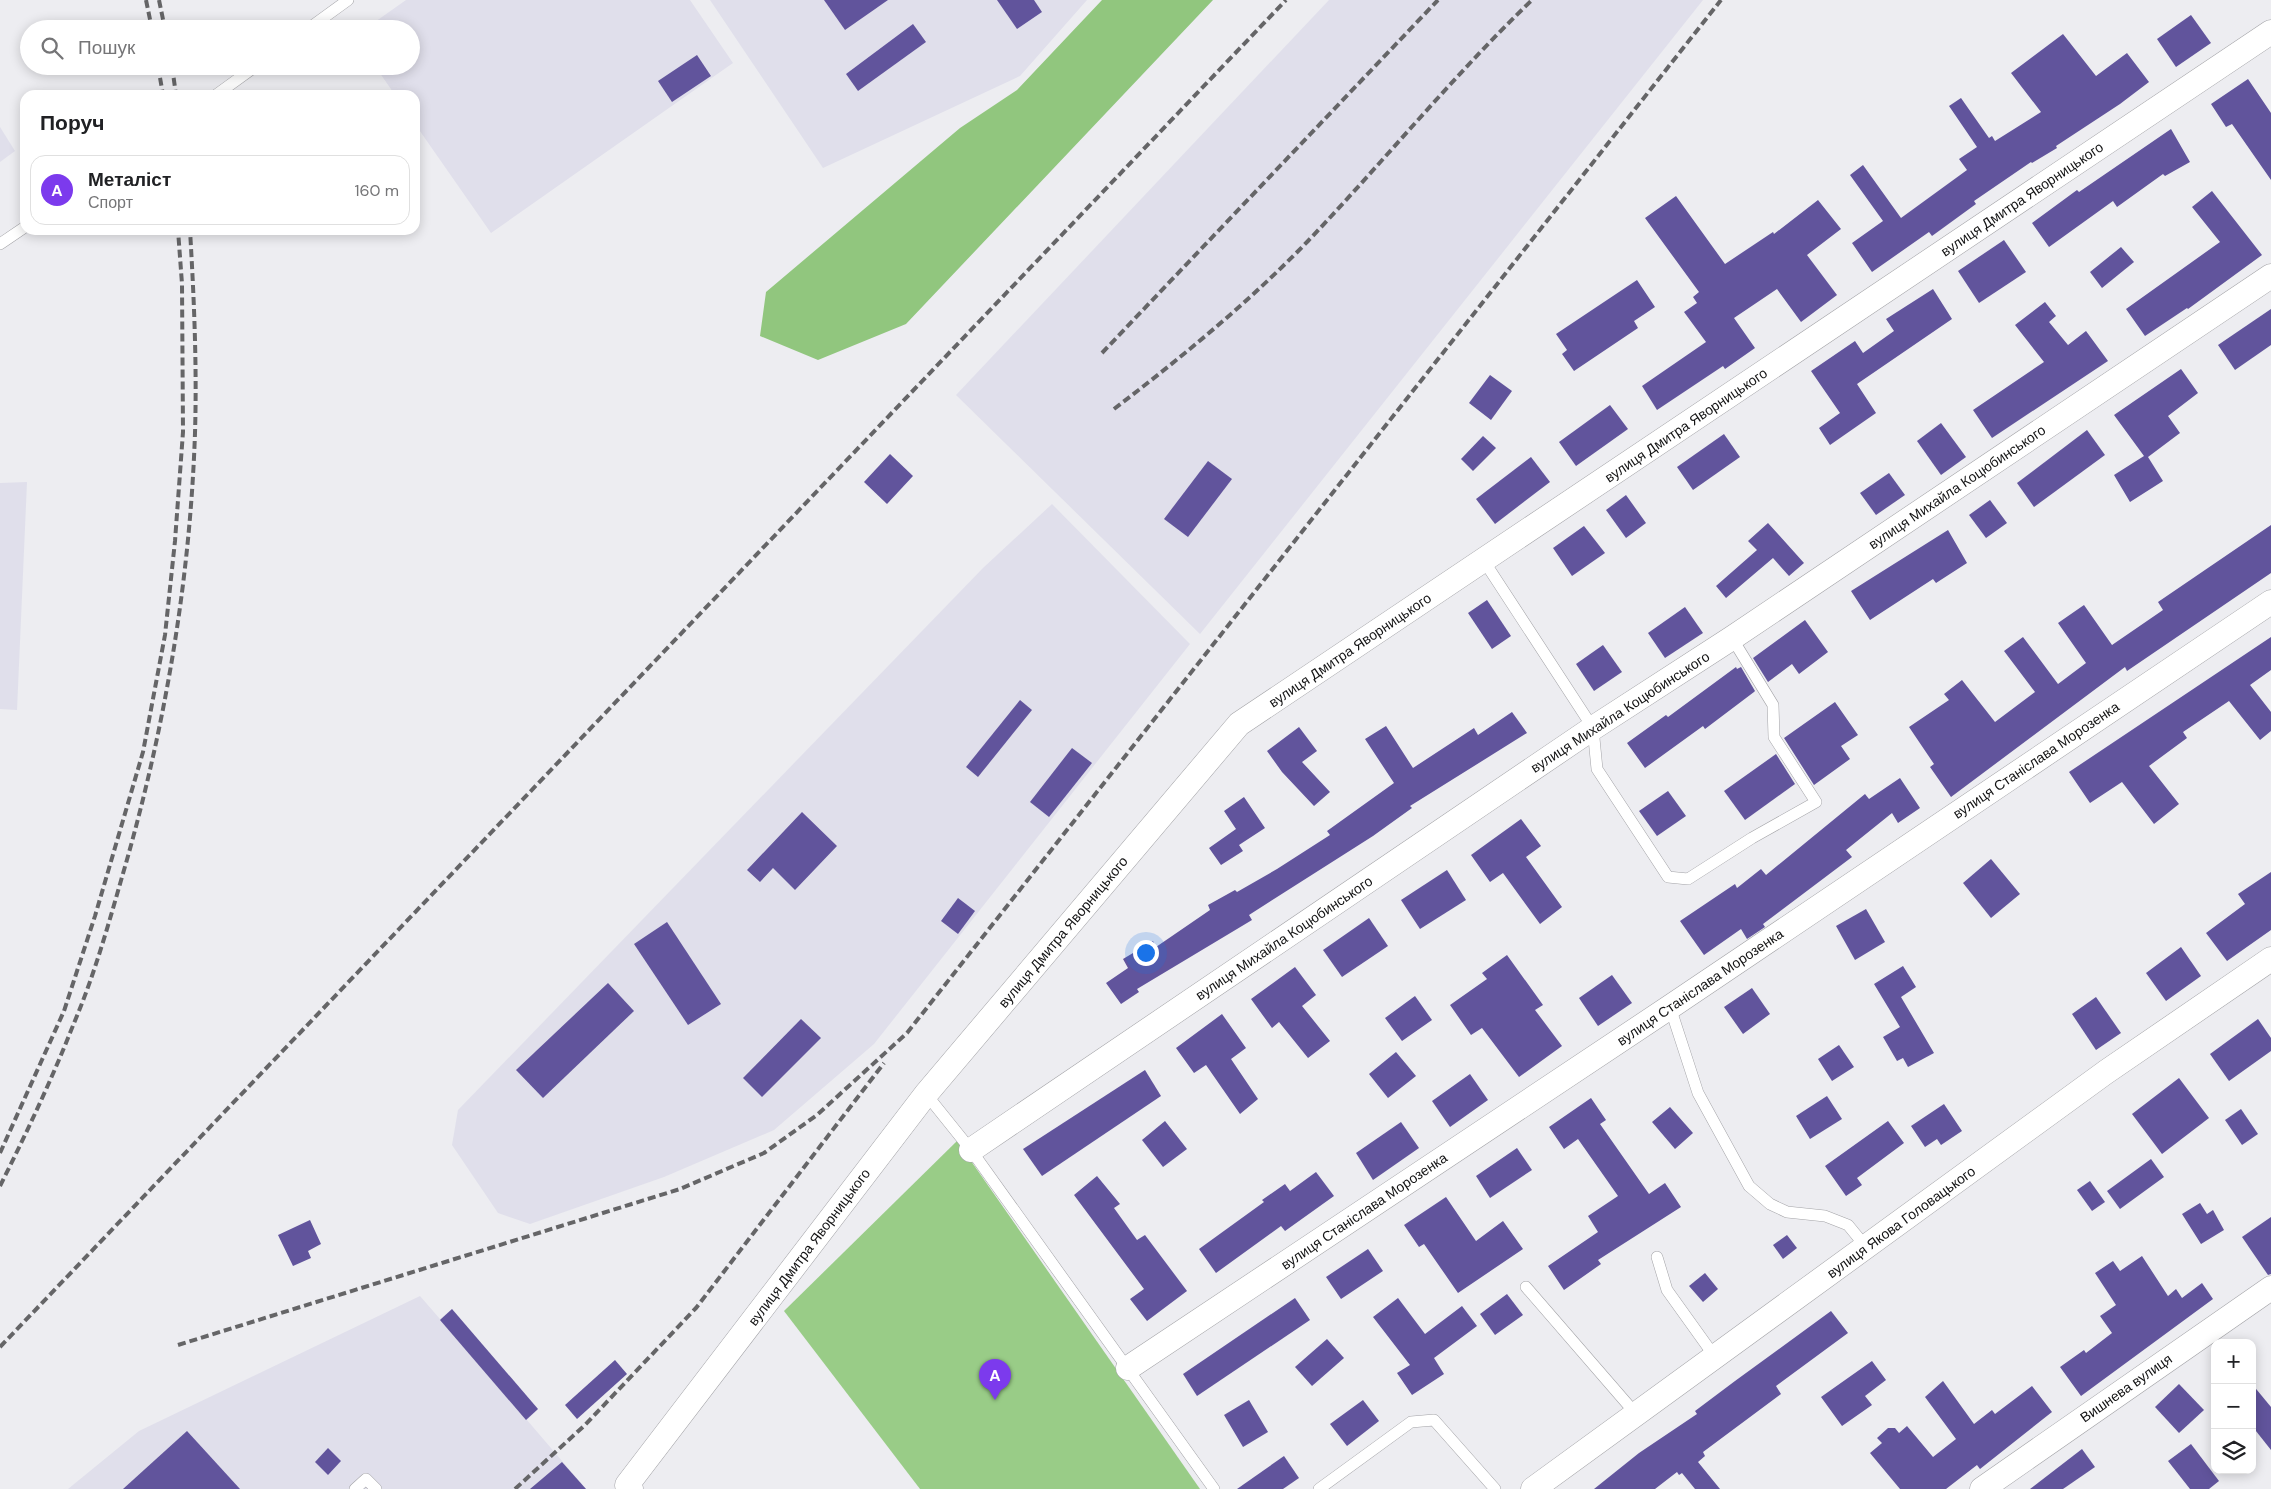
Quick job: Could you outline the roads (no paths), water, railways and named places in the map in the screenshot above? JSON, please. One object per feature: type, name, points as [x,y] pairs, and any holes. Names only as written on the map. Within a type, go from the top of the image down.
[{"type":"street","name":"вулиця Дмитра Яворницького","points":[[629,1487],[926,1094],[1239,724],[2271,32]]},
{"type":"street","name":"вулиця Михайла Коцюбинського","points":[[970,1150],[1592,728],[1732,638],[2271,276]]},
{"type":"street","name":"вулиця Станіслава Морозенка","points":[[1128,1368],[1670,1008],[2271,602]]},
{"type":"street","name":"вулиця Якова Головацького","points":[[1534,1489],[2106,1072],[2271,959]]},
{"type":"street","name":"Вишнева вулиця","points":[[1982,1489],[2271,1288]]},
{"type":"lane","points":[[320,20],[348,0]]},
{"type":"lane","points":[[223,90],[244,75]]},
{"type":"lane","points":[[0,244],[20,230]]},
{"type":"lane","points":[[1484,561],[1592,728],[1597,769],[1668,877],[1688,879],[1752,838],[1816,802],[1774,737],[1773,705],[1732,638]]},
{"type":"lane","points":[[1670,1008],[1698,1093],[1749,1186],[1770,1204],[1787,1212],[1824,1216],[1848,1225],[1866,1247]]},
{"type":"lane","points":[[926,1094],[970,1150],[1214,1489]]},
{"type":"lane","points":[[1656,1257],[1667,1290],[1715,1357]]},
{"type":"lane","points":[[1526,1287],[1636,1414]]},
{"type":"lane","points":[[1319,1489],[1411,1422],[1434,1420],[1495,1489]]},
{"type":"lane","points":[[355,1489],[366,1479],[376,1489]]},
{"type":"railway","points":[[146,0],[150,20]]},
{"type":"railway","points":[[159,0],[163,20]]},
{"type":"railway","points":[[0,1347],[1286,0]]},
{"type":"railway","points":[[1102,353],[1438,0]]},
{"type":"railway","points":[[1114,409],[1214,328],[1286,264],[1474,58],[1532,0]]},
{"type":"railway","points":[[178,1345],[680,1189],[764,1153],[817,1115],[907,1033],[1721,0]]},
{"type":"railway","points":[[160,75],[162,90]]},
{"type":"railway","points":[[173,75],[175,90]]},
{"type":"railway","points":[[0,1153],[64,1011],[95,916],[143,752],[165,635],[175,541],[183,432],[182,284],[178,235]]},
{"type":"railway","points":[[0,1186],[57,1064],[94,969],[137,823],[162,713],[181,601],[192,489],[196,382],[190,235]]},
{"type":"railway","points":[[515,1489],[585,1425],[696,1308],[884,1063]]},
{"type":"place","name":"Металіст","points":[[995,1400]]}]
